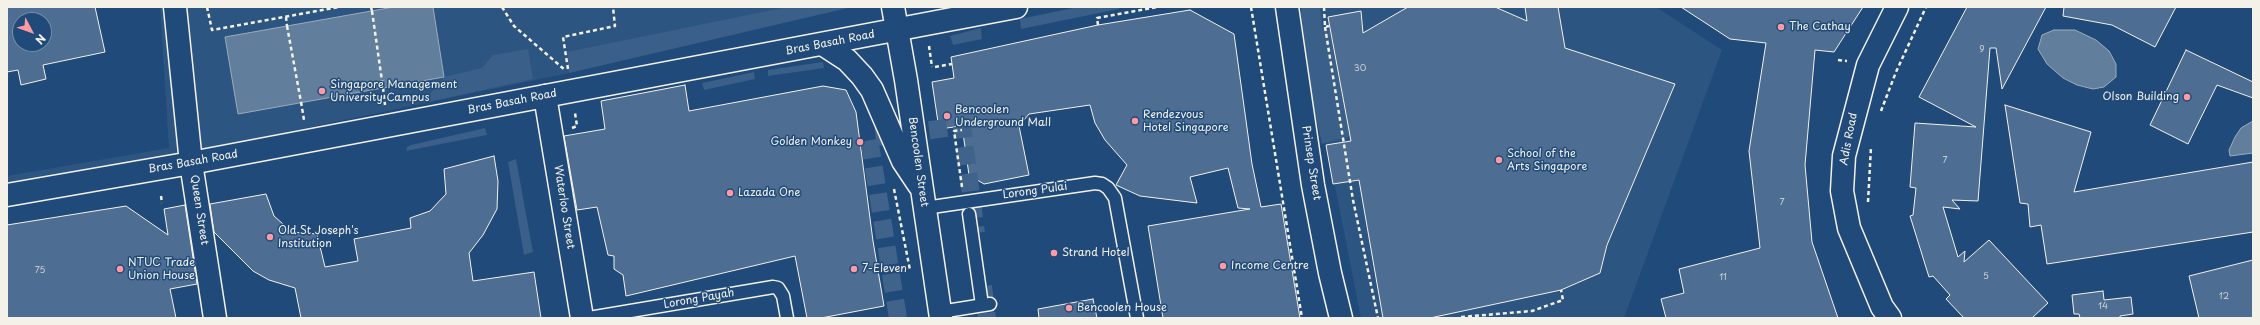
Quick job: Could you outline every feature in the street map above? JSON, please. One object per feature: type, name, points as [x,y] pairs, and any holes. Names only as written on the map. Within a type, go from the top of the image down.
[{"type":"main road","name":"Queen Street","points":[[175,7],[191,163],[215,318]]},
{"type":"main road","name":"Bencoolen Street","points":[[893,7],[941,316]]},
{"type":"main road","name":"Bras Basah Road","points":[[7,195],[191,163],[824,45],[1016,7]]},
{"type":"main road","name":"Prinsep Street","points":[[1287,7],[1313,185],[1330,273],[1341,318]]},
{"type":"main road","name":"Adis Road","points":[[1890,318],[1882,307],[1849,228],[1842,191],[1844,156],[1868,65],[1897,7]]},
{"type":"main road","points":[[824,45],[847,60],[862,76],[872,90],[903,161],[924,199]]},
{"type":"main road","name":"Waterloo Street","points":[[545,96],[582,318]]},
{"type":"lane","name":"Lorong Pulai","points":[[924,199],[1096,182],[1102,184],[1112,192],[1121,221],[1137,318]]},
{"type":"lane","points":[[941,316],[986,304],[969,214]]},
{"type":"lane","name":"Lorong Payah","points":[[589,318],[773,286],[778,288],[783,296],[787,318]]},
{"type":"path","points":[[207,7],[212,30],[286,17],[326,8],[339,7]]},
{"type":"path","points":[[371,7],[383,88]]},
{"type":"path","points":[[502,7],[514,26],[569,73],[563,37],[616,26],[613,7]]},
{"type":"path","points":[[1098,25],[1097,18],[1158,7]]},
{"type":"path","points":[[1251,7],[1302,318]]},
{"type":"path","points":[[1324,7],[1325,27],[1352,200],[1378,318]]},
{"type":"path","points":[[1879,118],[1893,78],[1926,7]]},
{"type":"path","points":[[286,17],[301,102]]},
{"type":"path","points":[[1325,27],[1329,26]]},
{"type":"path","points":[[934,67],[952,64]]},
{"type":"path","points":[[566,131],[577,126],[574,110]]},
{"type":"path","points":[[1868,207],[1873,139]]},
{"type":"path","points":[[892,182],[910,272]]},
{"type":"path","points":[[161,196],[162,203]]},
{"type":"path","points":[[1461,317],[1532,311],[1563,300],[1561,290]]},
{"type":"shaded area","name":"Singapore Management University Campus","points":[[160,7],[852,7],[569,73],[287,132],[202,153],[7,189],[7,176],[169,148]]},
{"type":"shaded area","points":[[394,7],[433,7],[444,77],[238,114],[225,37]]},
{"type":"shaded area","points":[[787,7],[852,7],[569,73],[567,52]]},
{"type":"shaded area","points":[[1078,7],[1119,7],[1119,9],[1021,29],[1020,19]]},
{"type":"shaded area","name":"School of the Arts Singapore","points":[[1301,7],[1656,7],[1722,50],[1624,318],[1361,318],[1301,14]]},
{"type":"shaded area","points":[[1302,7],[1320,7],[1322,28],[1330,30],[1350,136],[1322,144],[1313,105],[1301,14]]},
{"type":"shaded area","points":[[981,28],[982,39],[953,45],[950,36]]},
{"type":"shaded area","points":[[2054,30],[2075,30],[2096,40],[2109,51],[2116,64],[2116,77],[2104,87],[2093,89],[2077,85],[2063,78],[2047,64],[2038,49],[2042,35]]},
{"type":"shaded area","points":[[528,49],[533,79],[423,103],[444,77],[482,68],[493,55]]},
{"type":"shaded area","points":[[823,62],[824,68],[768,76],[768,70]]},
{"type":"shaded area","points":[[754,72],[755,79],[704,90],[702,83]]},
{"type":"shaded area","points":[[2253,121],[2253,153],[2230,156],[2229,150],[2235,137],[2241,128]]},
{"type":"shaded area","points":[[485,128],[487,135],[406,151],[407,147],[411,145]]},
{"type":"shaded area","points":[[516,159],[533,252],[524,255],[508,162]]},
{"type":"building","points":[[7,7],[95,7],[105,52],[43,65],[46,79],[21,85],[18,70],[7,72]]},
{"type":"building","name":"School of the Arts Singapore","points":[[1408,7],[1495,7],[1527,21],[1525,7],[1558,7],[1565,48],[1675,84],[1607,245],[1600,273],[1561,290],[1430,318],[1383,318],[1359,180],[1333,184],[1326,145],[1351,141],[1328,17],[1361,11],[1363,33]]},
{"type":"building","points":[[1681,7],[1863,7],[1834,52],[1815,50],[1805,165],[1812,242],[1838,318],[1666,318],[1661,299],[1684,293],[1679,269],[1760,248],[1749,151],[1766,43],[1730,39]]},
{"type":"building","points":[[1967,7],[2046,7],[2002,89],[1996,48],[1990,48],[1978,201],[1952,200],[1960,209],[1943,207],[1958,257],[1965,251],[1964,262],[1989,240],[2048,303],[2032,318],[1964,318],[1946,299],[1950,295],[1933,276],[1929,277],[1910,216],[1913,215],[1916,188],[1910,187],[1915,123],[1976,127],[1919,97]]},
{"type":"building","points":[[2064,7],[2176,7],[2155,47],[2112,25],[2063,16]]},
{"type":"building","points":[[1190,10],[1234,34],[1252,164],[1261,207],[1281,204],[1300,318],[1163,318],[1148,226],[1250,209],[1238,208],[1228,168],[1190,177],[1197,203],[1140,196],[1116,185],[1127,165],[1105,140],[1095,123],[1090,105],[1029,114],[1019,126],[1029,175],[984,184],[969,175],[962,126],[939,129],[932,82],[954,78],[951,57],[1098,25]]},
{"type":"building","name":"Olson Building","points":[[2186,50],[2253,82],[2253,98],[2217,85],[2188,144],[2150,125]]},
{"type":"building","name":"Lazada One","points":[[685,85],[689,111],[823,86],[846,90],[856,112],[873,241],[884,306],[821,318],[807,318],[795,256],[626,296],[623,275],[614,269],[614,256],[608,255],[597,207],[577,210],[564,136],[605,129],[601,101]]},
{"type":"building","points":[[2005,105],[2091,132],[2074,192],[2253,162],[2253,232],[2047,264],[2041,225],[2030,227],[2028,204],[2020,203]]},
{"type":"building","name":"Old St Joseph's Institution","points":[[494,156],[498,181],[497,209],[483,235],[469,253],[473,281],[534,272],[541,318],[301,318],[295,288],[269,280],[253,271],[214,232],[210,204],[266,194],[274,216],[292,232],[317,234],[325,267],[358,261],[354,239],[411,228],[410,218],[430,211],[446,194],[444,169]]},
{"type":"building","points":[[185,205],[197,284],[170,289],[176,318],[7,318],[7,225],[126,206],[168,235],[164,209]]},
{"type":"building","points":[[2253,260],[2253,318],[2199,318],[2189,276]]},
{"type":"building","points":[[2103,291],[2104,300],[2131,297],[2133,314],[2120,316],[2120,318],[2080,318],[2079,314],[2074,314],[2072,295]]},
{"type":"building","name":"Bencoolen House","points":[[1093,299],[1097,318],[1039,318],[1038,309]]},
{"type":"tunnel","points":[[898,318],[869,138],[962,126],[976,233]]},
{"type":"tunnel","points":[[983,286],[987,318]]},
{"type":"place","name":"The Cathay","points":[[1781,27]]},
{"type":"place","name":"Singapore Management University Campus","points":[[322,91]]},
{"type":"place","name":"Olson Building","points":[[2187,97]]},
{"type":"place","name":"Bencoolen Underground Mall","points":[[947,116]]},
{"type":"place","name":"Rendezvous Hotel Singapore","points":[[1135,121]]},
{"type":"place","name":"Golden Monkey","points":[[860,142]]},
{"type":"place","name":"School of the Arts Singapore","points":[[1499,160]]},
{"type":"place","name":"Lazada One","points":[[730,193]]},
{"type":"place","name":"Old St Joseph's Institution","points":[[270,237]]},
{"type":"place","name":"Strand Hotel","points":[[1054,253]]},
{"type":"place","name":"Income Centre","points":[[1223,266]]},
{"type":"place","name":"NTUC Trade Union House","points":[[120,269]]},
{"type":"place","name":"7-Eleven","points":[[854,269]]},
{"type":"place","name":"Bencoolen House","points":[[1069,308]]}]
